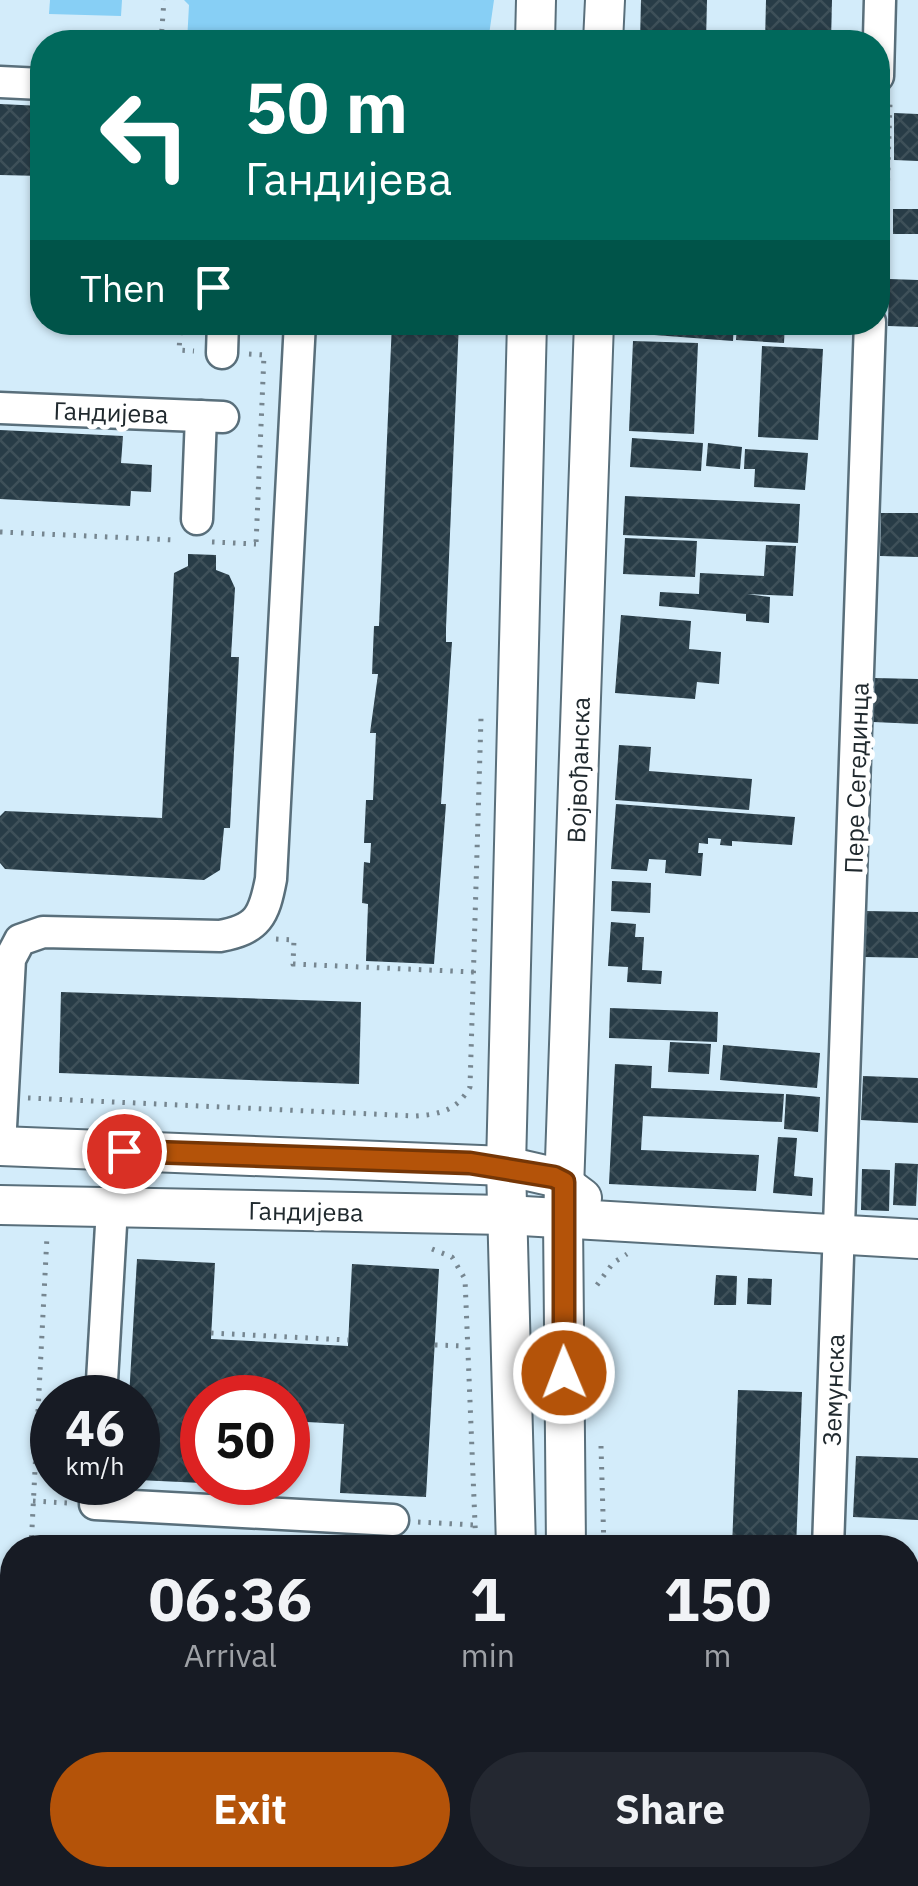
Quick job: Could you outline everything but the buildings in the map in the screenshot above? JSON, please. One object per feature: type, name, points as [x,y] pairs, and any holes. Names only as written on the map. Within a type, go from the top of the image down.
[{"type":"main road","points":[[535,30],[536,0]]},
{"type":"main road","points":[[603,30],[604,0]]},
{"type":"main road","points":[[516,1535],[506,1166],[527,335]]},
{"type":"main road","name":"Војвођанска","points":[[566,1535],[563,1200],[594,335]]},
{"type":"main road","points":[[0,1146],[506,1166],[563,1200],[612,1220],[918,1238]]},
{"type":"main road","name":"Гандијева","points":[[0,1205],[506,1214],[563,1200]]},
{"type":"street","points":[[879,30],[880,0]]},
{"type":"street","points":[[0,82],[30,83]]},
{"type":"street","points":[[0,1146],[10,959],[30,934],[220,936],[258,923],[265,911],[271,879],[299,335]]},
{"type":"street","name":"Пере Сегединца","points":[[838,1232],[870,335]]},
{"type":"street","name":"Гандијева","points":[[0,408],[212,416],[190,534]]},
{"type":"street","points":[[102,1375],[112,1208]]},
{"type":"street","name":"Земунска","points":[[828,1535],[838,1232]]},
{"type":"street","points":[[114,1505],[393,1520]]},
{"type":"path","points":[[162,30],[164,0]]},
{"type":"path","points":[[0,532],[190,534],[289,545]]},
{"type":"path","points":[[258,923],[272,939],[294,940],[293,964],[474,972]]},
{"type":"path","points":[[2,1097],[416,1116],[448,1112],[461,1102],[470,1087]]},
{"type":"path","points":[[32,1535],[48,1235]]},
{"type":"path","points":[[464,1303],[475,1535]]},
{"type":"path","points":[[211,1334],[348,1340]]},
{"type":"path","points":[[434,1344],[466,1346]]},
{"type":"path","points":[[393,1520],[475,1525]]},
{"type":"shaded area","points":[[50,0],[122,0],[121,16],[49,14]]},
{"type":"shaded area","points":[[184,0],[494,0],[490,30],[188,30],[189,5]]},
{"type":"route","points":[[124,1151],[470,1163],[527,1169],[564,1182],[564,1373]]}]
